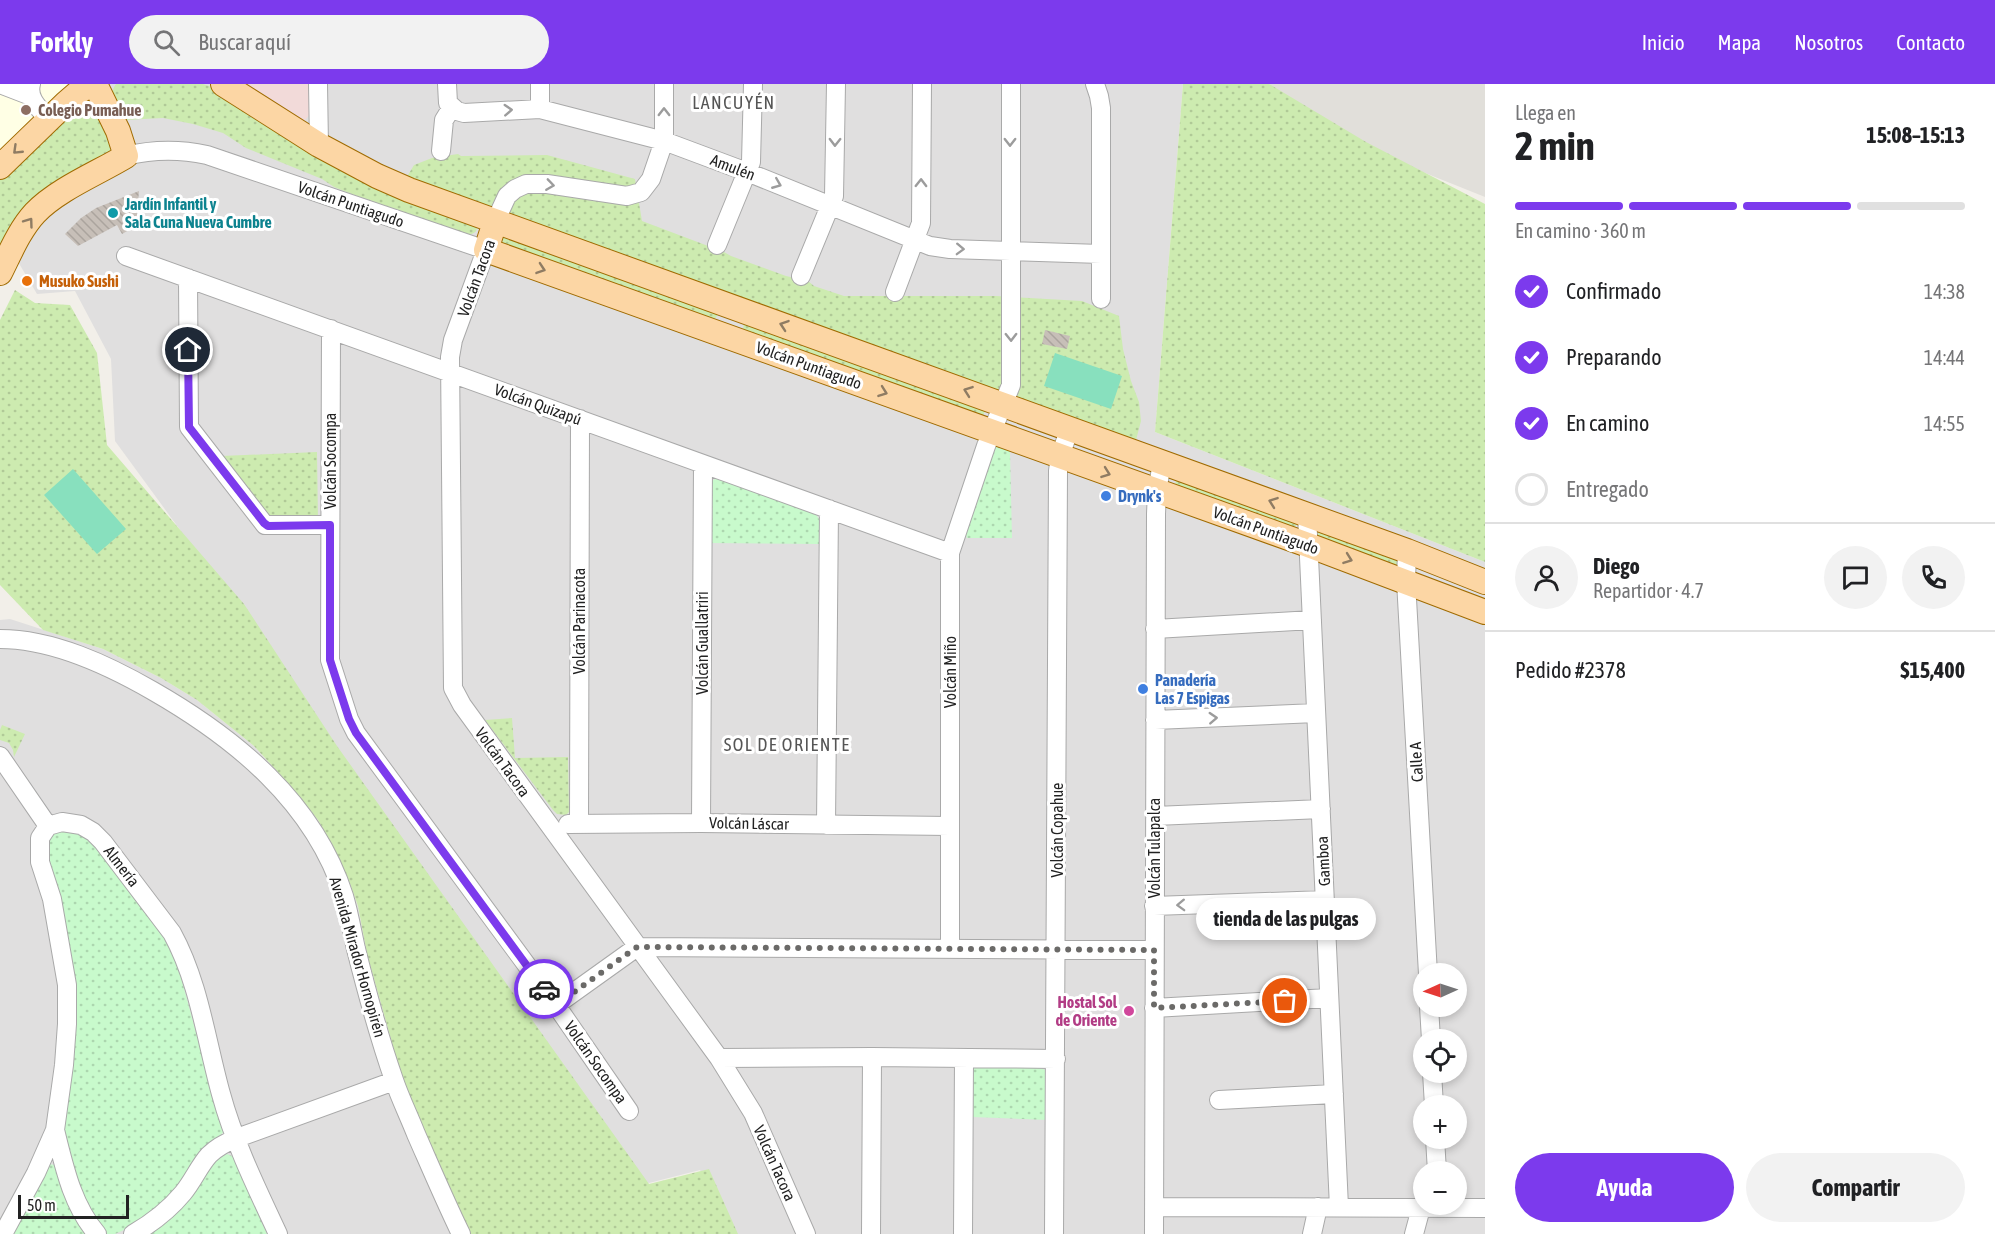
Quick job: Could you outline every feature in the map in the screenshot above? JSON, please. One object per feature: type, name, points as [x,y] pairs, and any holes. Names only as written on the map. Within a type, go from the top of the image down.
[{"type":"main road","points":[[0,167],[80,91],[93,84],[118,131],[126,156]]},
{"type":"main road","name":"Volcán Puntiagudo","points":[[223,84],[319,145],[393,183],[495,222],[1307,514],[1485,582]]},
{"type":"main road","name":"Volcán Puntiagudo","points":[[0,273],[26,224],[35,213],[60,194],[126,156]]},
{"type":"main road","name":"Volcán Tacora","points":[[486,250],[495,222]]},
{"type":"main road","name":"Volcán Puntiagudo","points":[[486,250],[1308,545],[1485,612]]},
{"type":"main road","points":[[724,334],[735,308]]},
{"type":"street","points":[[0,84],[31,90],[35,104],[49,120]]},
{"type":"street","points":[[318,84],[319,145]]},
{"type":"street","points":[[441,151],[444,120],[452,107],[447,96],[447,84]]},
{"type":"street","points":[[540,84],[540,109]]},
{"type":"street","points":[[495,222],[507,196],[514,189],[526,184],[547,184],[627,196],[638,194],[651,179],[664,141],[664,84]]},
{"type":"street","points":[[717,245],[751,162],[753,84]]},
{"type":"street","points":[[801,276],[834,196],[836,84]]},
{"type":"street","points":[[895,292],[921,223],[922,84]]},
{"type":"street","name":"Volcán Miño","points":[[950,949],[950,553],[992,431],[1010,391],[1011,84]]},
{"type":"street","points":[[1095,84],[1101,108],[1101,299]]},
{"type":"street","name":"Amulén","points":[[452,107],[464,113],[540,109],[664,141],[930,246],[950,249],[1101,254]]},
{"type":"street","name":"Volcán Puntiagudo","points":[[126,156],[165,150],[207,155],[486,250]]},
{"type":"street","name":"Volcán Tacora","points":[[486,250],[453,340],[450,357],[453,688],[462,705],[719,1058],[753,1113],[806,1234]]},
{"type":"street","name":"Volcán Quizapú","points":[[126,256],[950,553]]},
{"type":"street","points":[[188,278],[189,427],[265,525],[330,525]]},
{"type":"street","name":"Volcán Socompa","points":[[331,330],[330,660],[352,726],[556,1005],[629,1111]]},
{"type":"street","name":"Volcán Parinacota","points":[[579,823],[580,419]]},
{"type":"street","name":"Volcán Copahue","points":[[1054,1234],[1058,471],[1060,456],[1070,428]]},
{"type":"street","name":"Volcán Tulapalca","points":[[1154,1234],[1155,629],[1157,491],[1162,463]]},
{"type":"street","name":"Volcán Guallatriri","points":[[701,823],[703,464]]},
{"type":"street","points":[[826,825],[829,509]]},
{"type":"street","name":"Gamboa","points":[[1307,514],[1339,1207]]},
{"type":"street","name":"Calle A","points":[[1407,551],[1406,581],[1427,963]]},
{"type":"street","points":[[1155,629],[1312,620]]},
{"type":"street","name":"Avenida Mirador Hornopirén","points":[[0,639],[20,639],[51,646],[88,660],[142,685],[209,725],[243,751],[276,783],[307,823],[320,844],[344,896],[370,1000],[394,1081],[461,1234]]},
{"type":"street","points":[[1155,720],[1316,713]]},
{"type":"street","points":[[0,756],[48,826],[40,838],[39,856],[52,899],[67,985],[64,1065],[55,1130],[36,1173],[3,1234]]},
{"type":"street","points":[[1155,816],[1321,809]]},
{"type":"street","name":"Almería","points":[[48,826],[71,822],[93,832],[172,933],[186,962],[221,1095],[255,1186],[278,1234]]},
{"type":"street","name":"Volcán Láscar","points":[[548,824],[950,826]]},
{"type":"street","points":[[1154,906],[1325,900]]},
{"type":"street","points":[[556,1005],[637,947],[1154,950]]},
{"type":"street","points":[[1154,1008],[1329,998]]},
{"type":"street","points":[[871,1234],[872,1057]]},
{"type":"street","points":[[719,1058],[1056,1059]]},
{"type":"street","points":[[963,1234],[964,1058]]},
{"type":"street","points":[[133,1234],[173,1204],[209,1155],[217,1148],[237,1138],[394,1081]]},
{"type":"street","points":[[1219,1100],[1334,1094]]},
{"type":"street","points":[[55,1130],[74,1195],[97,1234]]},
{"type":"street","points":[[1154,1207],[1413,1207]]},
{"type":"street","points":[[1312,1234],[1318,1207]]},
{"type":"street","points":[[1467,1208],[1485,1208]]},
{"type":"street","points":[[1414,1234],[1427,1215]]},
{"type":"shaded area","points":[[0,84],[1183,84],[1155,432],[1485,562],[1485,1234],[730,1234],[700,1170],[641,1185],[235,605],[115,441],[111,359],[75,291],[37,294],[0,231]]},
{"type":"shaded area","name":"Colegio Pumahue","points":[[0,84],[84,84],[0,153]]},
{"type":"shaded area","points":[[247,84],[311,84],[312,112],[305,120],[297,120]]},
{"type":"shaded area","points":[[1203,84],[1485,84],[1485,197],[1288,118]]},
{"type":"shaded area","points":[[10,619],[103,649],[161,678],[197,700],[254,746],[318,820],[334,848],[358,906],[367,954],[405,1089],[468,1234],[0,1234],[0,620]]},
{"type":"green space","points":[[116,84],[203,84],[225,92],[477,226],[477,230],[469,235],[349,193],[322,179],[246,148],[223,133],[163,118],[125,120],[113,97]]},
{"type":"green space","points":[[1183,84],[1269,84],[1366,142],[1485,204],[1485,562],[1155,432]]},
{"type":"green space","points":[[90,97],[114,149],[0,253],[0,174]]},
{"type":"green space","points":[[458,154],[461,156],[547,155],[635,179],[642,221],[731,256],[786,276],[808,281],[814,286],[844,296],[996,296],[1082,301],[1119,316],[1123,349],[1139,402],[1141,421],[1135,444],[405,180],[414,165],[432,158]]},
{"type":"green space","points":[[507,235],[717,313],[717,316],[714,320],[502,244],[503,238]]},
{"type":"green space","points":[[15,290],[35,303],[70,305],[97,353],[107,445],[244,604],[337,746],[649,1184],[709,1169],[738,1234],[468,1234],[405,1089],[367,954],[358,906],[334,848],[318,820],[254,746],[197,700],[161,678],[103,649],[43,630],[0,585],[0,320]]},
{"type":"green space","points":[[744,323],[986,410],[982,417],[743,330]]},
{"type":"green space","points":[[1055,353],[1122,376],[1111,409],[1044,386]]},
{"type":"green space","points":[[994,445],[1010,452],[1012,538],[967,538],[965,533]]},
{"type":"green space","points":[[317,452],[318,520],[274,522],[221,456]]},
{"type":"green space","points":[[73,469],[126,529],[97,554],[44,495]]},
{"type":"green space","points":[[718,478],[815,513],[819,519],[819,544],[709,543],[711,481]]},
{"type":"green space","points":[[1179,479],[1297,523],[1294,529],[1175,485]]},
{"type":"green space","points":[[1317,531],[1397,559],[1398,563],[1396,567],[1316,538]]},
{"type":"green space","points":[[512,718],[515,758],[568,757],[569,812],[566,815],[557,814],[553,810],[485,720]]},
{"type":"green space","points":[[2,725],[25,734],[14,757],[9,743],[0,740]]},
{"type":"green space","points":[[61,830],[74,830],[92,841],[166,939],[178,966],[225,1131],[205,1148],[169,1197],[135,1225],[115,1234],[106,1234],[82,1199],[65,1135],[64,1117],[72,1056],[47,865],[47,849],[50,840]]},
{"type":"green space","points":[[973,1067],[1038,1067],[1045,1070],[1048,1076],[1048,1120],[972,1117]]},
{"type":"green space","points":[[227,1154],[235,1161],[267,1234],[147,1234],[207,1173],[217,1159]]},
{"type":"green space","points":[[50,1164],[58,1166],[89,1234],[10,1234],[45,1166]]},
{"type":"building","name":"Jardín Infantil y Sala Cuna Nueva Cumbre","points":[[139,191],[136,226],[122,234],[117,225],[78,246],[65,234],[81,218],[96,208]]},
{"type":"building","points":[[1045,330],[1070,336],[1067,349],[1042,344]]},
{"type":"way so far","points":[[544,989],[556,1005],[637,947],[1154,950],[1154,1008],[1285,1001]]},
{"type":"place","name":"Colegio Pumahue","points":[[26,110]]},
{"type":"place","name":"Jardín Infantil y Sala Cuna Nueva Cumbre","points":[[113,213]]},
{"type":"place","name":"Musuko Sushi","points":[[27,281]]},
{"type":"place","name":"Drynk's","points":[[1106,496]]},
{"type":"place","name":"Panadería Las 7 Espigas","points":[[1143,689]]},
{"type":"place","name":"tienda de las pulgas","points":[[1285,1001]]},
{"type":"place","name":"Hostal Sol de Oriente","points":[[1129,1011]]},
{"type":"district","name":"LANCUYÉN","points":[[734,103]]},
{"type":"district","name":"SOL DE ORIENTE","points":[[787,745]]},
{"type":"route","points":[[188,350],[189,427],[265,525],[330,525],[330,660],[352,726],[544,989]]}]
